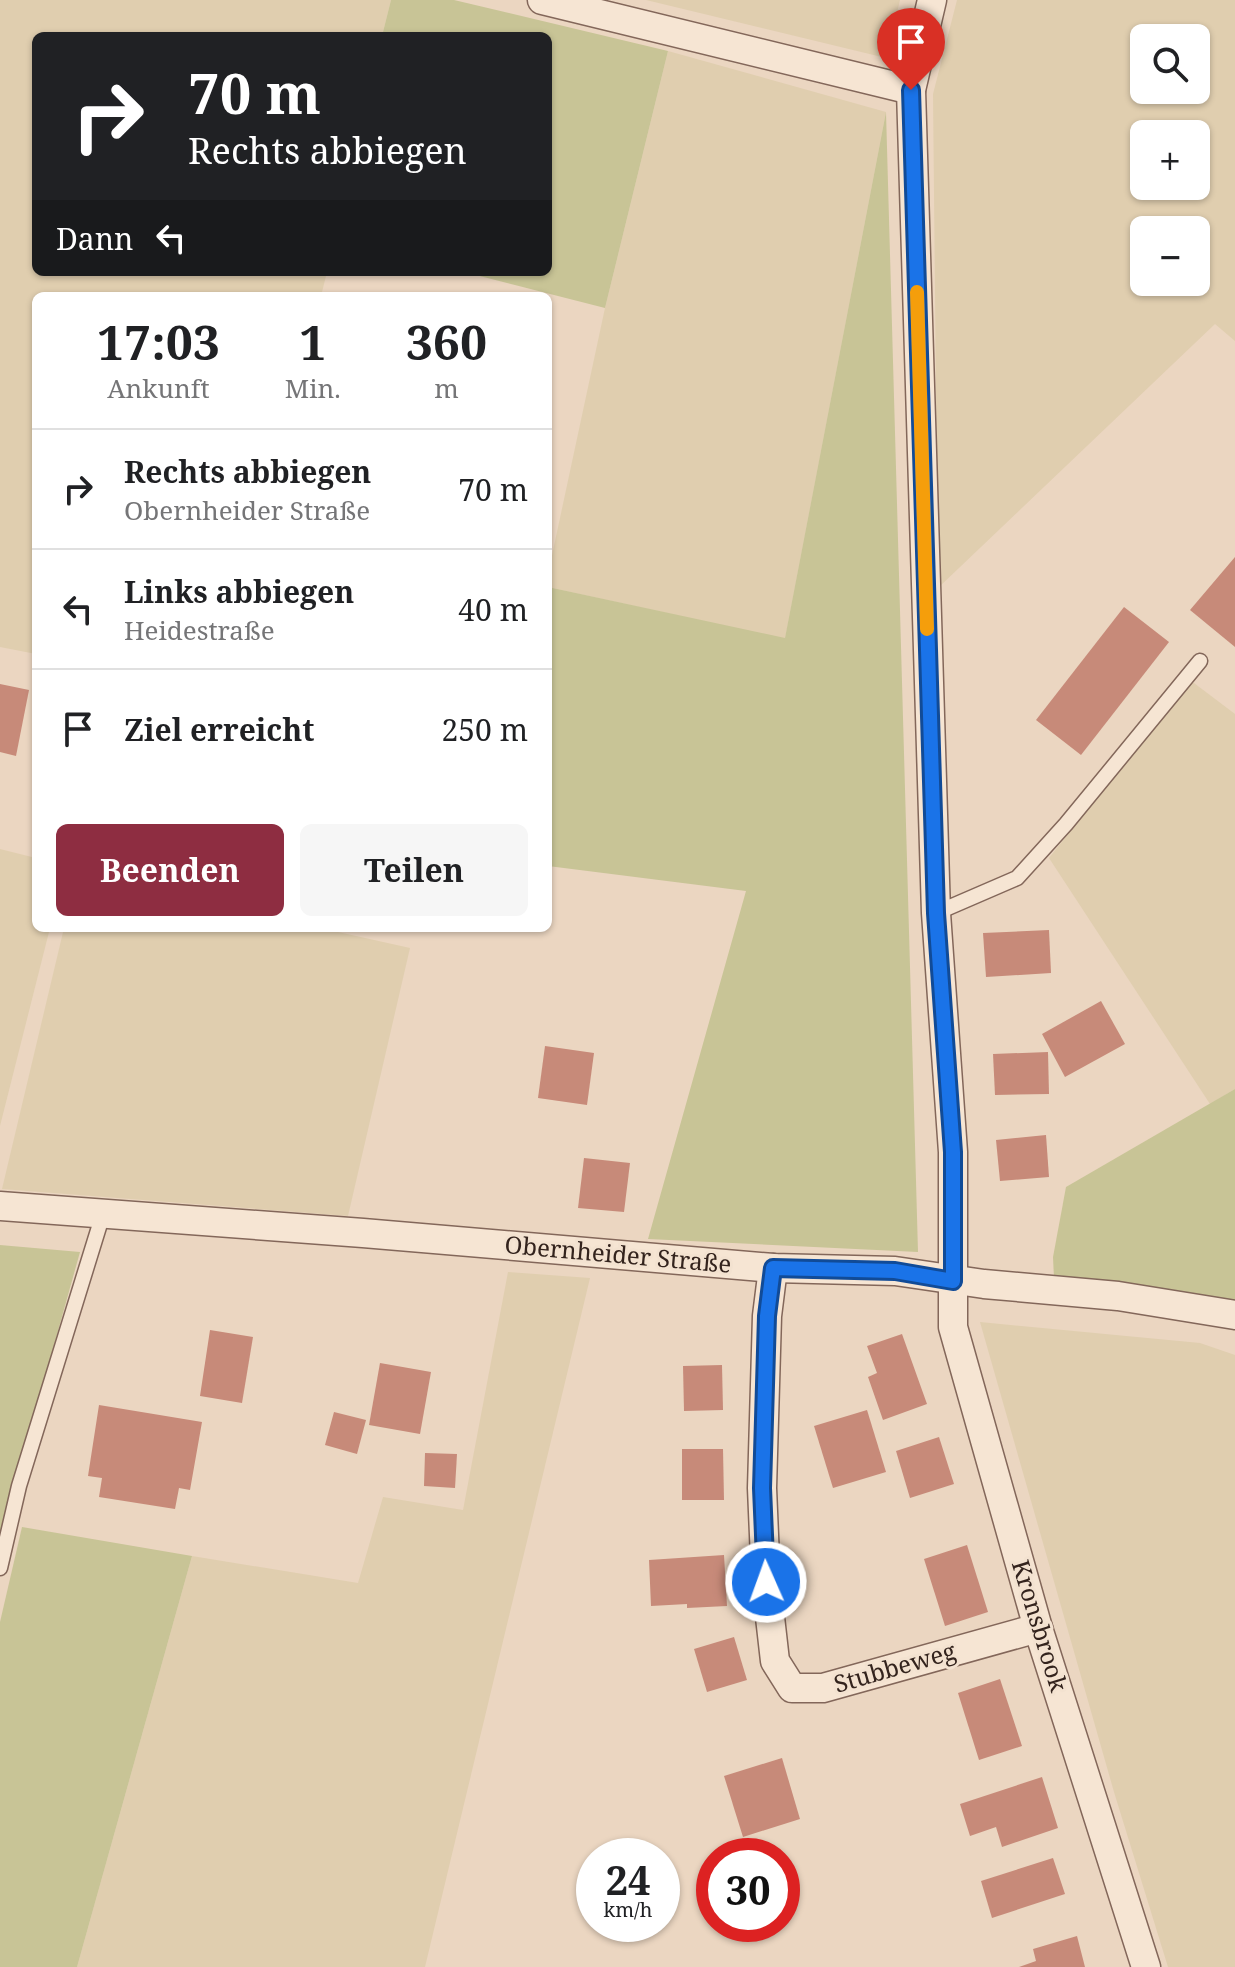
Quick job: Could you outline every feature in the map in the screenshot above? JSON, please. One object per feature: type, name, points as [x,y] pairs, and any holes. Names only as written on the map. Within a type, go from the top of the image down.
[{"type":"street","points":[[542,0],[911,90]]},
{"type":"street","name":"Kronsbrook","points":[[932,0],[911,90],[936,913],[953,1152],[953,1327],[1038,1628],[1146,1967]]},
{"type":"street","name":"Obernheider Straße","points":[[0,1206],[773,1268],[895,1271],[953,1281],[1118,1296],[1235,1315]]},
{"type":"street","name":"Stubbeweg","points":[[773,1268],[767,1316],[762,1488],[766,1582],[775,1661],[792,1688],[823,1688],[1038,1628]]},
{"type":"lane","points":[[936,913],[1017,878],[1066,824],[1200,661]]},
{"type":"lane","points":[[0,1568],[19,1486],[103,1214]]},
{"type":"shaded area","points":[[0,0],[391,0],[383,32],[32,32],[32,276],[326,276],[322,292],[32,292],[32,653],[0,647]]},
{"type":"shaded area","points":[[391,0],[454,0],[668,51],[605,308],[480,276],[552,276],[552,32],[383,32]]},
{"type":"shaded area","points":[[646,0],[900,0],[886,58]]},
{"type":"shaded area","points":[[957,0],[1235,0],[1235,341],[1215,324],[938,588],[933,94]]},
{"type":"shaded area","points":[[668,51],[886,112],[785,639],[552,588],[552,555],[605,308]]},
{"type":"shaded area","points":[[886,112],[918,1252],[648,1239],[746,891],[552,867],[552,588],[785,638]]},
{"type":"shaded area","points":[[1190,680],[1235,714],[1235,1089],[1210,1104],[1049,858]]},
{"type":"shaded area","points":[[0,849],[32,857],[32,932],[49,932],[0,1126]]},
{"type":"shaded area","points":[[63,932],[338,932],[410,948],[348,1216],[2,1189]]},
{"type":"shaded area","points":[[1235,1089],[1235,1304],[1054,1278],[1053,1257],[1066,1187]]},
{"type":"shaded area","points":[[0,1245],[80,1252],[0,1539]]},
{"type":"shaded area","points":[[508,1272],[590,1278],[425,1967],[77,1967],[192,1556],[358,1583],[383,1497],[463,1510]]},
{"type":"shaded area","points":[[980,1322],[1200,1343],[1235,1355],[1235,1967],[1168,1967],[1114,1792]]},
{"type":"shaded area","points":[[22,1527],[192,1556],[77,1967],[0,1967],[0,1622]]},
{"type":"building","points":[[1235,557],[1235,647],[1190,610]]},
{"type":"building","points":[[1124,607],[1169,642],[1081,755],[1036,720]]},
{"type":"building","points":[[0,684],[29,690],[16,756],[0,752]]},
{"type":"building","points":[[1049,930],[1051,973],[986,977],[983,933]]},
{"type":"building","points":[[1101,1001],[1125,1044],[1065,1077],[1042,1034]]},
{"type":"building","points":[[545,1046],[594,1053],[587,1105],[538,1098]]},
{"type":"building","points":[[1048,1052],[1049,1094],[995,1095],[993,1054]]},
{"type":"building","points":[[1046,1135],[1049,1177],[1000,1181],[996,1140]]},
{"type":"building","points":[[584,1158],[630,1163],[624,1212],[578,1208]]},
{"type":"building","points":[[210,1330],[253,1337],[242,1403],[200,1396]]},
{"type":"building","points":[[902,1334],[927,1404],[883,1420],[868,1377],[877,1373],[867,1346]]},
{"type":"building","points":[[380,1363],[431,1372],[420,1434],[369,1425]]},
{"type":"building","points":[[722,1365],[723,1410],[684,1411],[683,1366]]},
{"type":"building","points":[[99,1405],[202,1422],[190,1490],[179,1488],[175,1509],[99,1497],[102,1478],[88,1476]]},
{"type":"building","points":[[867,1410],[886,1472],[833,1488],[814,1426]]},
{"type":"building","points":[[334,1412],[366,1420],[357,1454],[325,1445]]},
{"type":"building","points":[[939,1437],[954,1484],[910,1498],[896,1451]]},
{"type":"building","points":[[682,1449],[723,1449],[724,1500],[682,1500]]},
{"type":"building","points":[[425,1453],[457,1454],[455,1488],[424,1486]]},
{"type":"building","points":[[967,1545],[988,1612],[945,1626],[924,1559]]},
{"type":"building","points":[[724,1555],[727,1606],[651,1606],[649,1560]]},
{"type":"building","points":[[734,1637],[747,1680],[707,1692],[694,1649]]},
{"type":"building","points":[[1000,1679],[1022,1746],[979,1760],[958,1693]]},
{"type":"building","points":[[782,1758],[800,1819],[743,1837],[724,1776]]},
{"type":"building","points":[[1042,1777],[1058,1828],[1002,1847],[996,1827],[970,1836],[960,1804]]},
{"type":"building","points":[[1053,1858],[1065,1894],[992,1918],[981,1881]]},
{"type":"building","points":[[1077,1936],[1085,1967],[1019,1967],[1036,1961],[1033,1949]]},
{"type":"slow traffic","points":[[917,292],[927,629]]},
{"type":"route","points":[[766,1582],[762,1488],[767,1316],[773,1268],[895,1271],[953,1281],[953,1152],[936,913],[911,90]]}]
